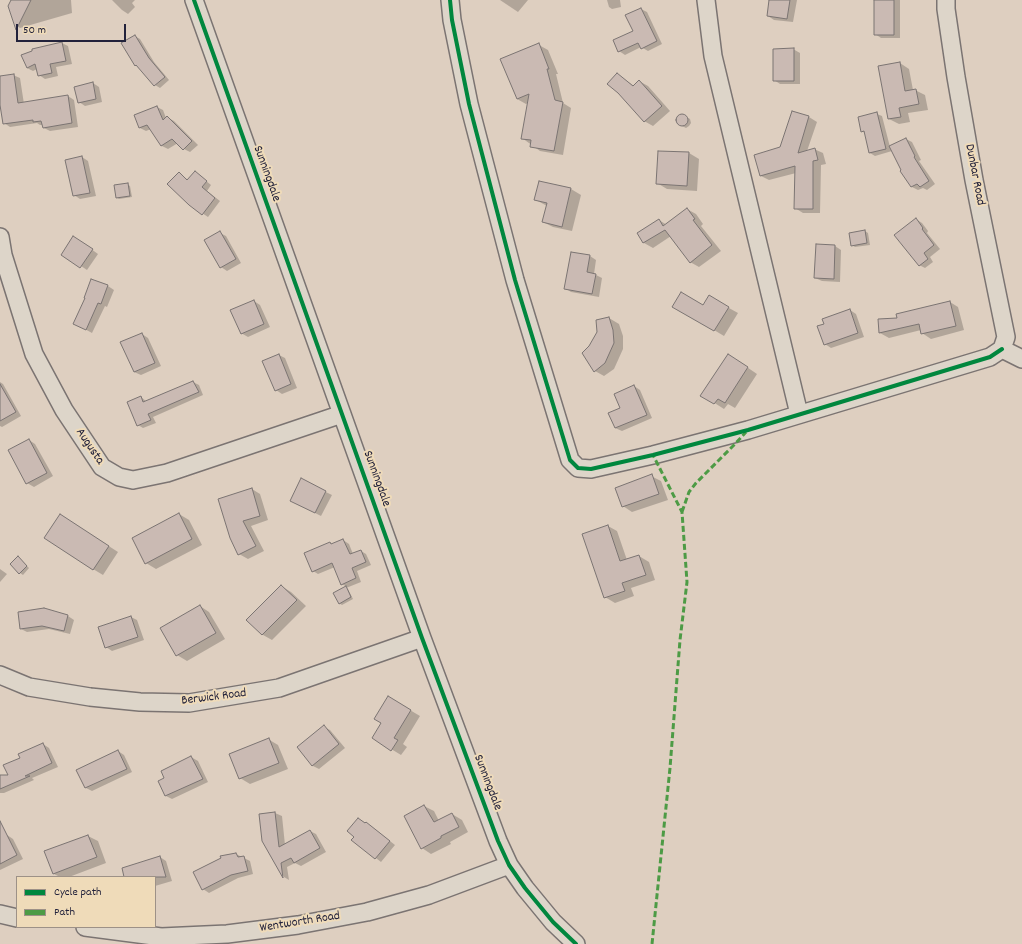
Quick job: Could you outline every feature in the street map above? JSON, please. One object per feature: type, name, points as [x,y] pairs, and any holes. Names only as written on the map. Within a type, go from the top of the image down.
[{"type":"street","name":"Sunningdale","points":[[194,0],[422,638],[498,841],[509,865],[524,888],[553,922],[576,944]]},
{"type":"street","points":[[450,0],[452,20],[471,112],[515,280],[570,460],[578,468],[591,469],[653,455],[748,430],[990,357],[1002,349],[1022,359]]},
{"type":"street","points":[[706,0],[713,56],[799,414]]},
{"type":"street","name":"Dunbar Road","points":[[946,0],[954,69],[974,180],[1006,337],[1002,349]]},
{"type":"street","name":"Augusta","points":[[0,237],[34,354],[64,410],[102,468],[119,477],[133,480],[167,473],[342,414]]},
{"type":"street","name":"Berwick Road","points":[[0,675],[29,687],[83,696],[140,702],[189,703],[279,688],[422,638]]},
{"type":"street","name":"Wentworth Road","points":[[92,928],[161,937],[227,934],[298,925],[368,912],[428,895],[509,865]]},
{"type":"street","points":[[0,914],[16,918]]},
{"type":"building","points":[[11,0],[31,0],[16,30],[8,6]]},
{"type":"building","points":[[769,0],[790,0],[787,19],[767,16]]},
{"type":"building","points":[[874,0],[894,0],[894,35],[874,35]]},
{"type":"building","points":[[641,8],[657,41],[641,49],[638,43],[618,52],[613,40],[633,31],[625,15]]},
{"type":"building","points":[[135,35],[149,58],[165,77],[154,86],[136,65],[135,66],[121,43]]},
{"type":"building","points":[[62,42],[66,61],[50,64],[52,73],[38,76],[35,64],[27,68],[21,55],[32,51],[32,49]]},
{"type":"building","points":[[539,43],[549,69],[547,69],[555,100],[563,102],[554,151],[530,147],[531,140],[521,139],[529,94],[517,99],[500,59]]},
{"type":"building","points":[[794,48],[794,81],[773,81],[773,49]]},
{"type":"building","points":[[900,62],[905,91],[916,89],[919,104],[899,108],[901,117],[888,119],[878,66]]},
{"type":"building","points":[[617,73],[633,86],[639,80],[662,106],[644,122],[618,93],[607,84]]},
{"type":"building","points":[[14,74],[18,103],[68,95],[72,123],[43,128],[41,121],[33,122],[33,120],[3,124],[0,105],[0,76]]},
{"type":"building","points":[[93,82],[96,99],[78,103],[74,87]]},
{"type":"building","points":[[157,106],[163,120],[167,116],[192,141],[183,150],[172,139],[161,146],[147,125],[139,128],[134,115]]},
{"type":"building","points":[[792,111],[809,116],[798,153],[815,148],[818,160],[813,161],[813,209],[794,209],[795,166],[760,176],[754,155],[780,147]]},
{"type":"building","points":[[877,112],[886,149],[869,153],[864,131],[861,132],[858,117]]},
{"type":"building","points":[[680,114],[684,114],[688,120],[684,126],[680,126],[676,122],[676,118]]},
{"type":"building","points":[[906,138],[915,156],[914,157],[929,181],[920,187],[917,184],[911,187],[900,171],[901,170],[889,146]]},
{"type":"building","points":[[658,151],[689,152],[687,186],[656,184]]},
{"type":"building","points":[[82,156],[90,193],[73,196],[65,160]]},
{"type":"building","points":[[195,171],[207,181],[202,187],[215,198],[202,215],[167,184],[179,172],[187,180]]},
{"type":"building","points":[[539,181],[571,188],[562,227],[542,222],[547,203],[534,200]]},
{"type":"building","points":[[128,183],[130,196],[116,198],[114,185]]},
{"type":"building","points":[[687,208],[695,219],[693,220],[712,245],[690,263],[665,230],[643,243],[637,233],[659,219],[663,226]]},
{"type":"building","points":[[916,218],[934,245],[924,253],[928,259],[919,266],[894,235]]},
{"type":"building","points":[[865,230],[867,243],[851,246],[849,233]]},
{"type":"building","points":[[220,231],[236,259],[220,268],[204,240]]},
{"type":"building","points":[[73,236],[93,249],[80,268],[61,255]]},
{"type":"building","points":[[816,244],[835,245],[834,279],[814,278]]},
{"type":"building","points":[[571,252],[590,255],[587,272],[596,274],[592,294],[564,289]]},
{"type":"building","points":[[91,279],[108,285],[101,304],[98,303],[86,330],[73,324],[85,298]]},
{"type":"building","points":[[681,292],[703,305],[709,295],[729,307],[714,331],[672,307]]},
{"type":"building","points":[[254,300],[264,324],[241,334],[230,310]]},
{"type":"building","points":[[950,301],[956,326],[921,334],[919,324],[879,333],[878,319],[897,318],[896,314]]},
{"type":"building","points":[[850,309],[858,333],[824,345],[817,326],[824,324],[822,319]]},
{"type":"building","points":[[609,317],[613,330],[614,343],[605,363],[594,372],[582,353],[589,346],[597,332],[596,320]]},
{"type":"building","points":[[142,333],[155,363],[134,372],[120,342]]},
{"type":"building","points":[[279,354],[291,384],[275,391],[262,361]]},
{"type":"building","points":[[728,354],[748,367],[725,403],[718,399],[714,404],[700,396]]},
{"type":"building","points":[[193,381],[199,392],[148,414],[151,420],[137,426],[127,402],[141,396],[143,402]]},
{"type":"building","points":[[0,384],[16,412],[0,421]]},
{"type":"building","points":[[634,385],[647,415],[615,428],[608,413],[620,408],[614,394]]},
{"type":"building","points":[[29,439],[47,473],[26,484],[8,450]]},
{"type":"building","points":[[652,474],[659,494],[622,507],[615,488]]},
{"type":"building","points":[[301,478],[326,491],[315,513],[290,501]]},
{"type":"building","points":[[252,488],[260,516],[243,521],[256,546],[238,555],[230,538],[218,499]]},
{"type":"building","points":[[179,513],[192,539],[145,564],[132,538]]},
{"type":"building","points":[[60,514],[109,546],[93,570],[44,538]]},
{"type":"building","points":[[608,525],[620,561],[639,555],[646,575],[622,583],[625,591],[604,598],[582,534]]},
{"type":"building","points":[[343,539],[350,554],[361,550],[366,562],[352,568],[356,578],[341,585],[332,563],[312,572],[304,553],[330,542],[331,544]]},
{"type":"building","points":[[18,556],[27,566],[19,574],[10,564]]},
{"type":"building","points":[[281,585],[297,600],[262,635],[246,620]]},
{"type":"building","points":[[346,586],[351,597],[339,604],[333,593]]},
{"type":"building","points":[[200,605],[216,633],[176,656],[160,628]]},
{"type":"building","points":[[44,608],[68,615],[64,631],[42,626],[20,629],[18,612]]},
{"type":"building","points":[[131,616],[138,637],[105,648],[98,627]]},
{"type":"building","points":[[388,696],[411,710],[394,738],[398,740],[391,751],[372,738],[381,723],[374,719]]},
{"type":"building","points":[[324,725],[339,744],[312,766],[297,747]]},
{"type":"building","points":[[269,738],[279,763],[239,779],[229,754]]},
{"type":"building","points":[[43,743],[52,763],[25,776],[30,776],[0,789],[0,775],[8,775],[3,765],[20,758],[18,754]]},
{"type":"building","points":[[118,750],[127,769],[85,788],[76,770]]},
{"type":"building","points":[[191,756],[203,779],[165,796],[158,781],[164,778],[161,771]]},
{"type":"building","points":[[424,805],[434,822],[452,813],[459,827],[441,836],[441,838],[421,849],[404,816]]},
{"type":"building","points":[[275,812],[279,847],[310,830],[320,848],[294,863],[291,858],[281,863],[283,878],[262,841],[259,814]]},
{"type":"building","points":[[358,818],[365,823],[366,822],[390,841],[375,859],[351,840],[354,837],[347,831]]},
{"type":"building","points":[[0,821],[17,855],[0,864]]},
{"type":"building","points":[[88,835],[97,857],[53,874],[44,851]]},
{"type":"building","points":[[236,853],[238,857],[244,856],[248,871],[231,875],[202,890],[193,872],[221,858],[220,856]]},
{"type":"building","points":[[160,856],[166,877],[124,876],[122,868]]},
{"type":"marked path","points":[[682,512],[689,492],[696,483],[746,432]]},
{"type":"marked path","points":[[652,944],[670,768],[680,640],[687,582],[682,512],[653,455]]},
{"type":"cycle path","points":[[194,0],[422,638],[498,841],[509,865],[525,888],[553,922],[576,944]]},
{"type":"cycle path","points":[[450,0],[452,20],[469,104],[515,280],[570,460],[578,468],[591,469],[653,455],[748,430],[990,357],[1002,349]]}]
